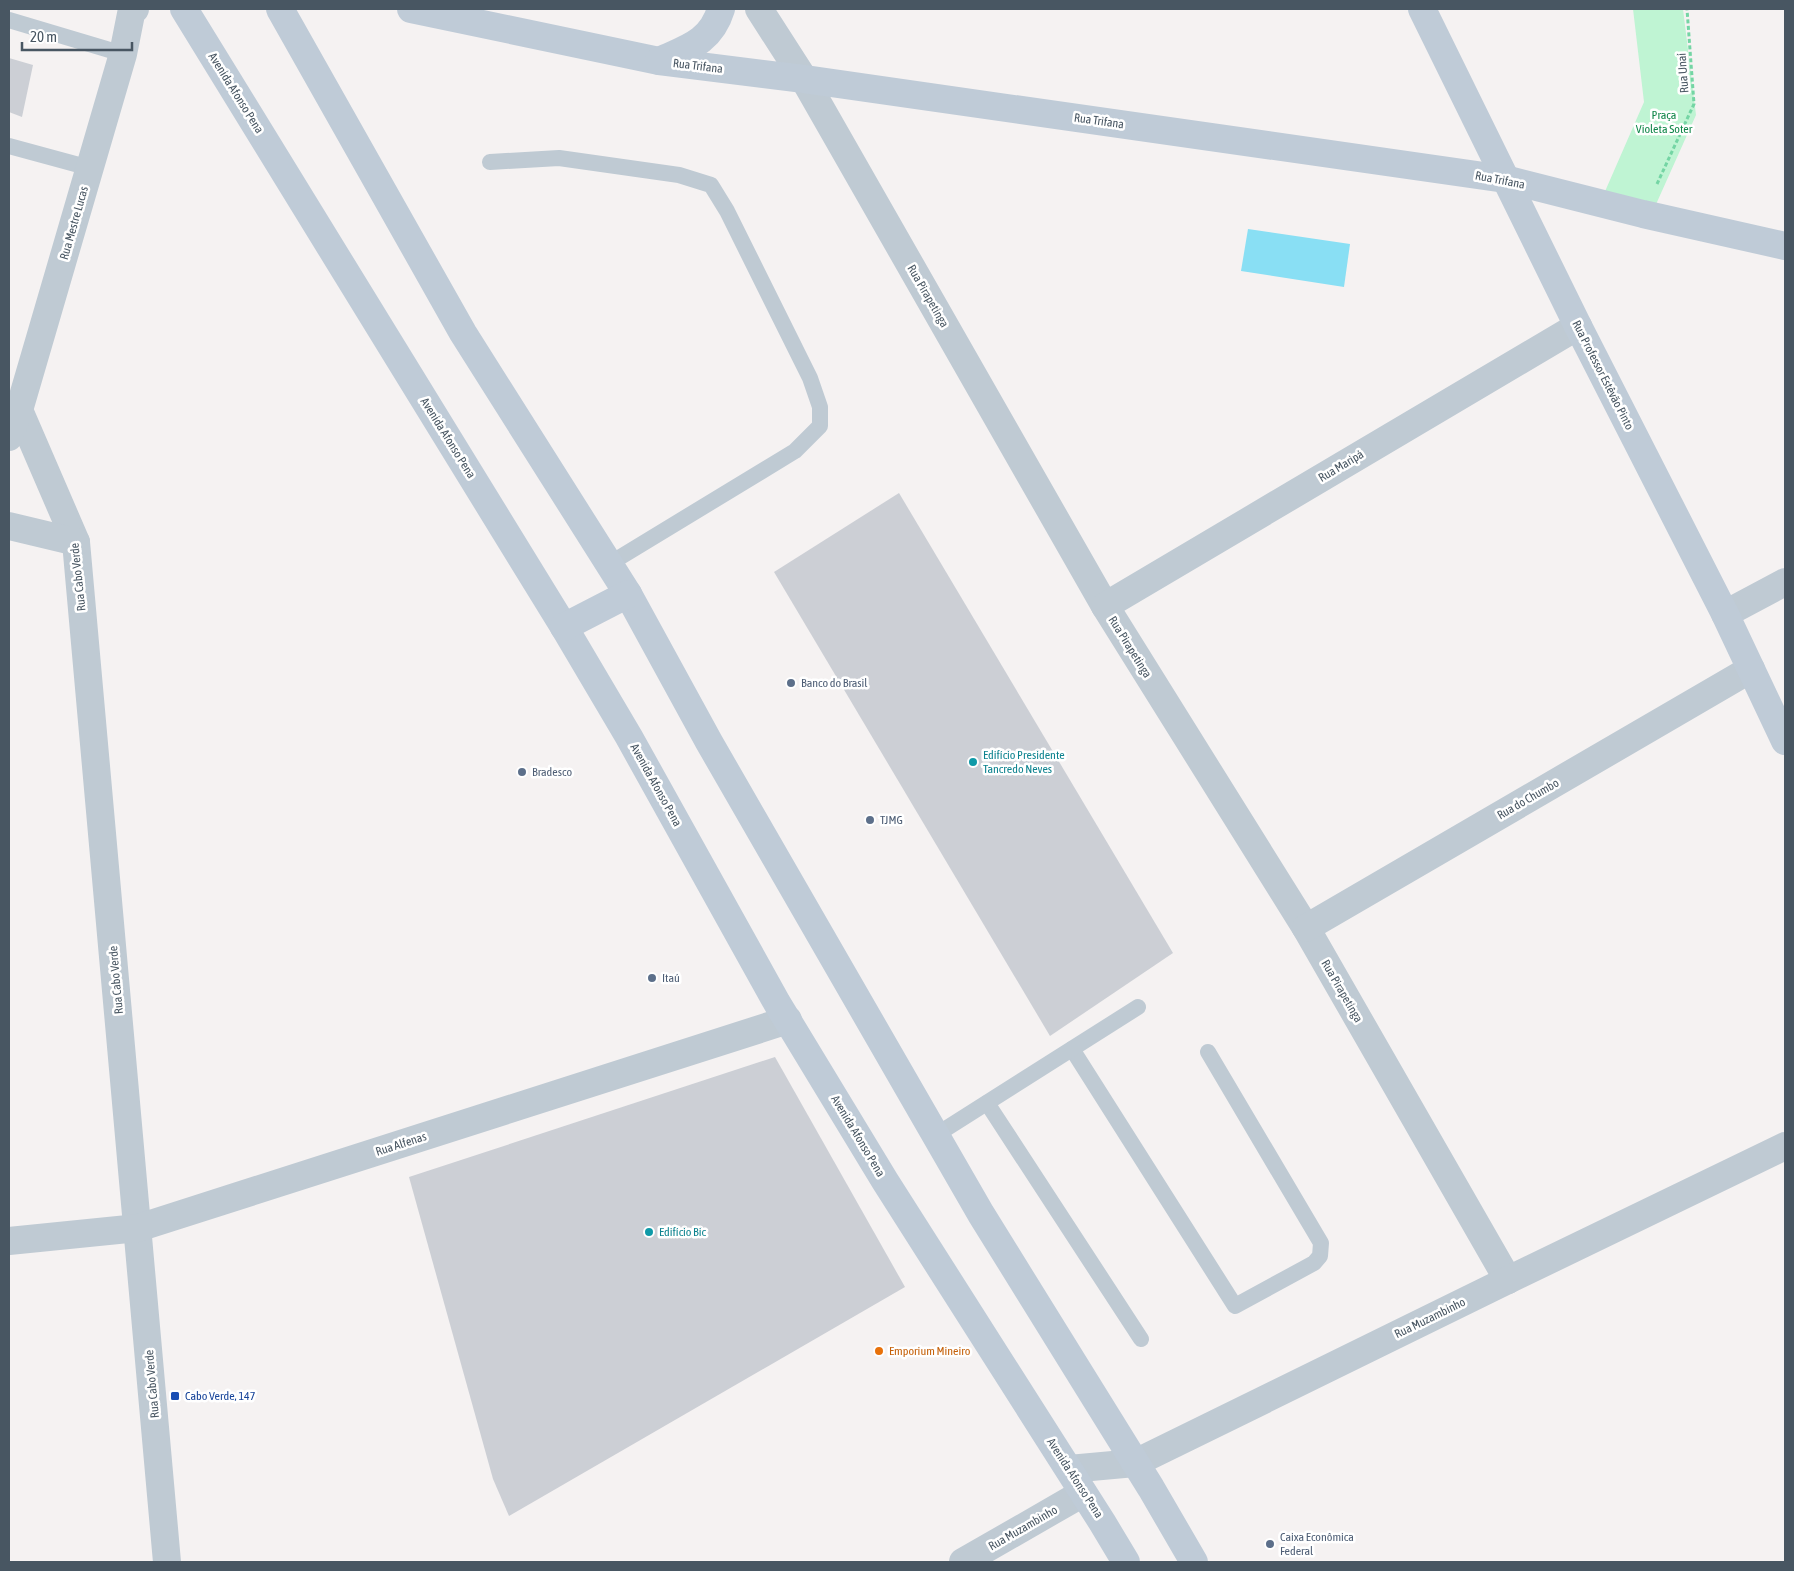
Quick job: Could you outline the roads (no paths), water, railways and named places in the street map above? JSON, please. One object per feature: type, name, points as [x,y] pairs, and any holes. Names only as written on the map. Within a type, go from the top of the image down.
[{"type":"main road","name":"Avenida Afonso Pena","points":[[184,9],[564,627],[629,737],[776,1002],[885,1181],[1069,1469],[1126,1562]]},
{"type":"main road","points":[[280,9],[463,333],[628,594],[709,742],[981,1214],[1194,1562]]},
{"type":"main road","name":"Rua Trifana","points":[[411,9],[659,61],[804,79],[1505,179],[1643,214],[1785,246]]},
{"type":"main road","points":[[659,61],[702,41],[718,19],[721,9]]},
{"type":"main road","name":"Rua Professor Estêvão Pinto","points":[[1422,9],[1578,326],[1725,614],[1785,740]]},
{"type":"main road","points":[[564,627],[628,594]]},
{"type":"street","name":"Rua Mestre Lucas","points":[[9,437],[19,410],[123,54],[132,9],[135,9]]},
{"type":"street","name":"Rua Pirapetinga","points":[[759,9],[804,79],[1105,606],[1306,928],[1508,1280]]},
{"type":"street","name":"Rua Maripá","points":[[1105,606],[1578,326]]},
{"type":"street","name":"Rua Cabo Verde","points":[[19,410],[76,542],[167,1562]]},
{"type":"street","points":[[9,526],[76,542]]},
{"type":"street","points":[[1725,614],[1785,582]]},
{"type":"street","name":"Rua do Chumbo","points":[[1306,928],[1751,670]]},
{"type":"street","name":"Rua Alfenas","points":[[9,1241],[138,1228],[788,1020]]},
{"type":"street","name":"Rua Muzambinho","points":[[1069,1469],[1135,1463],[1785,1146]]},
{"type":"street","name":"Rua Muzambinho","points":[[963,1562],[1083,1493]]},
{"type":"lane","points":[[9,20],[123,54]]},
{"type":"lane","points":[[9,146],[90,168]]},
{"type":"lane","points":[[490,162],[559,158],[679,175],[711,185],[727,211],[810,378],[820,407],[820,426],[795,451],[609,564]]},
{"type":"lane","points":[[936,1135],[1138,1007]]},
{"type":"lane","points":[[1072,1049],[1235,1306],[1314,1263],[1320,1256],[1321,1243],[1208,1052]]},
{"type":"lane","points":[[987,1103],[1142,1339]]},
{"type":"water","points":[[1248,229],[1350,244],[1344,287],[1241,271]]},
{"type":"place","name":"Banco do Brasil","points":[[791,683]]},
{"type":"place","name":"Edifício Presidente Tancredo Neves","points":[[973,762]]},
{"type":"place","name":"Bradesco","points":[[522,772]]},
{"type":"place","name":"TJMG","points":[[870,820]]},
{"type":"place","name":"Itaú","points":[[652,978]]},
{"type":"place","name":"Edifício Bic","points":[[649,1232]]},
{"type":"place","name":"Emporium Mineiro","points":[[879,1351]]},
{"type":"place","name":"Cabo Verde, 147","points":[[175,1396]]},
{"type":"place","name":"Caixa Econômica Federal","points":[[1270,1544]]},
{"type":"park label","name":"Praça Violeta Soter","points":[[1664,122]]}]
